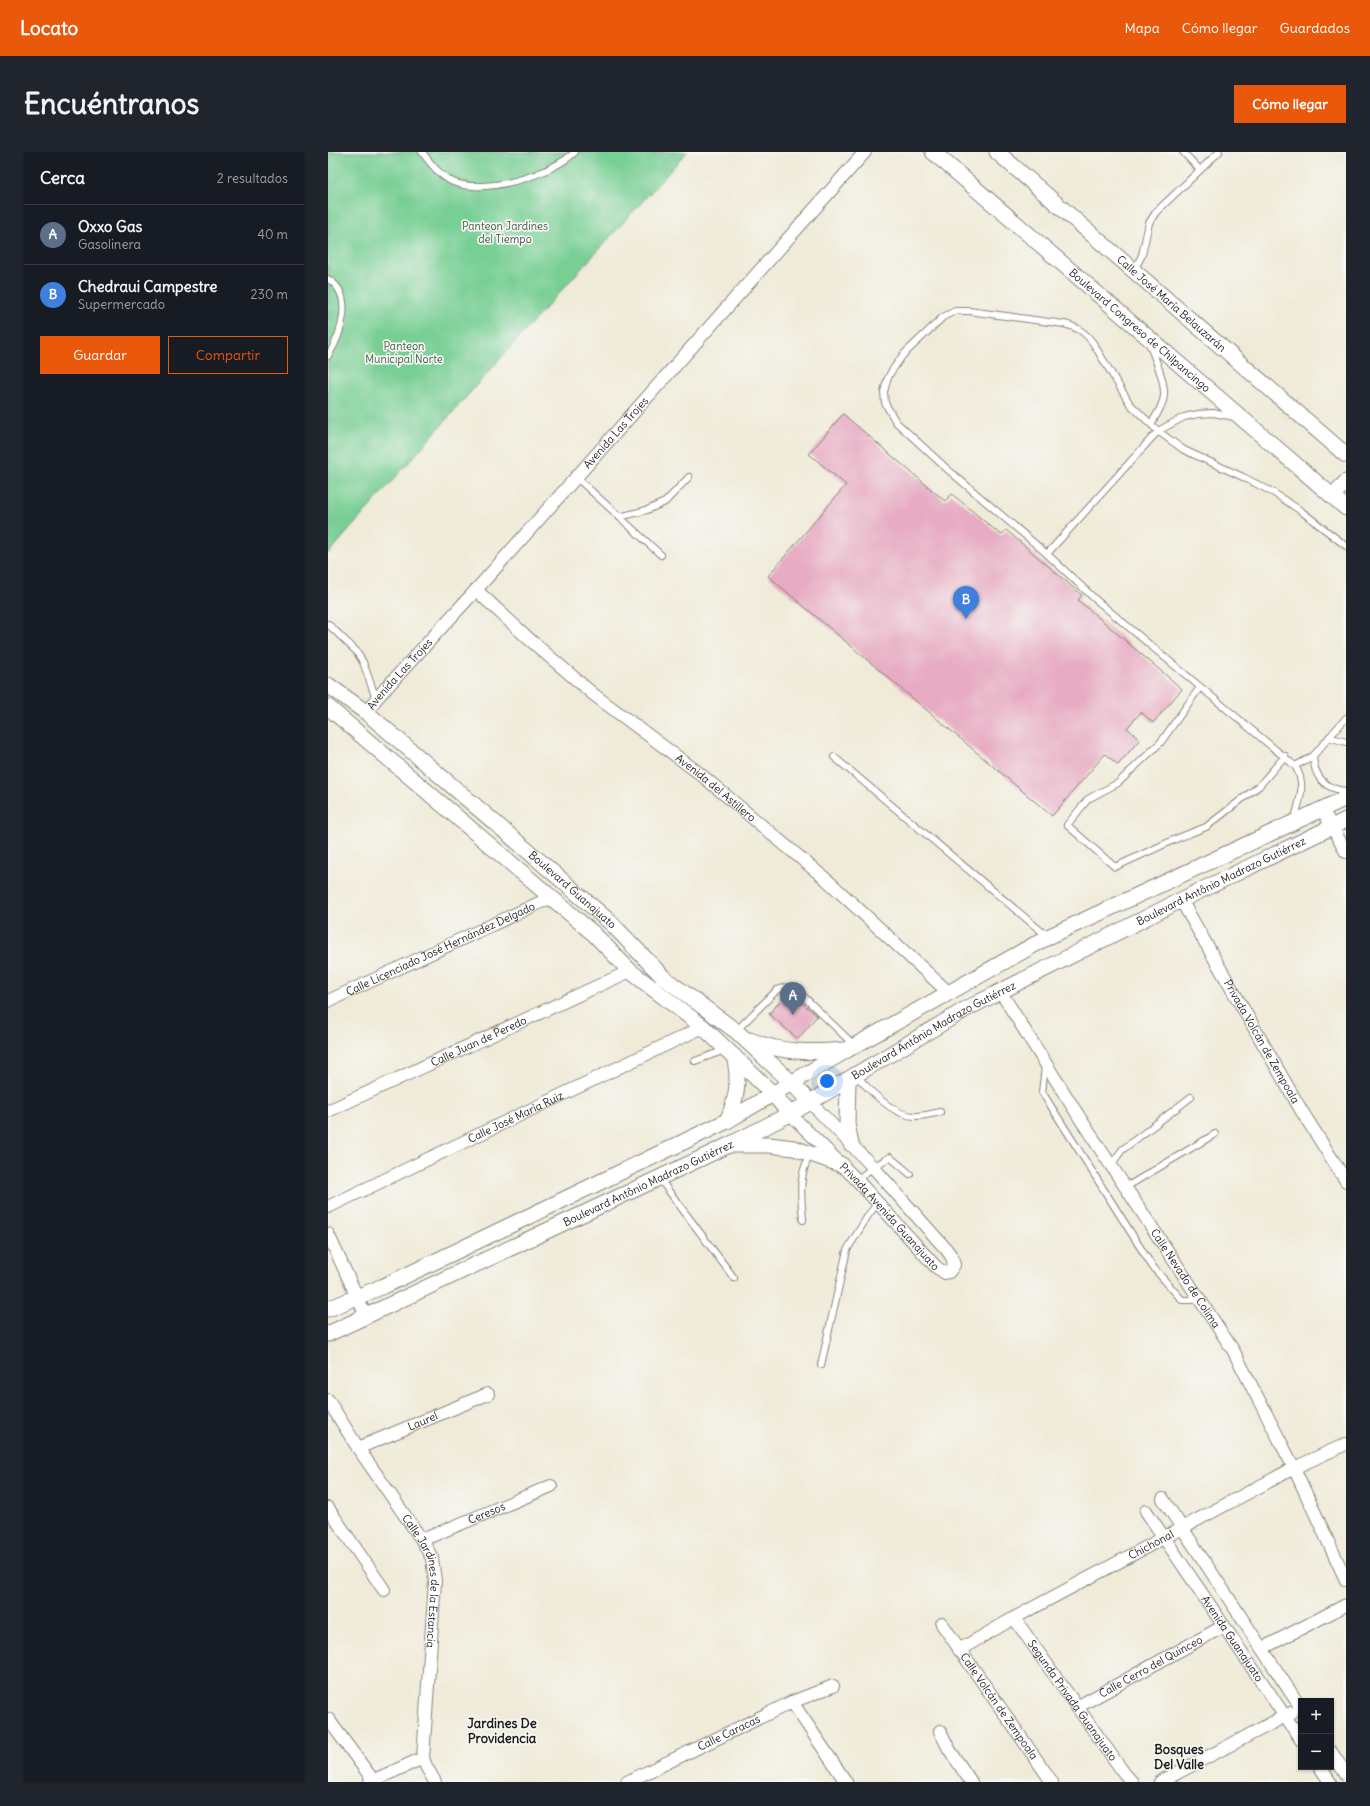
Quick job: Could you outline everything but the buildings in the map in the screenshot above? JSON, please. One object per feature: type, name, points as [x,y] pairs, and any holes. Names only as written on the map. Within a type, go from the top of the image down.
[{"type":"street","name":"Avenida Las Trojes","points":[[367,713],[376,699],[476,590],[865,152]]},
{"type":"street","name":"Boulevard Congreso de Chilpancingo","points":[[933,152],[1346,508]]},
{"type":"street","name":"Calle José María Belauzarán","points":[[996,152],[1346,455]]},
{"type":"street","points":[[1332,496],[1346,482]]},
{"type":"street","name":"Avenida del Astillero","points":[[476,590],[529,639],[593,694],[699,773],[828,881],[948,992]]},
{"type":"street","name":"Boulevard Guanajuato","points":[[328,684],[367,713],[611,924],[664,978],[739,1034],[792,1083],[810,1102]]},
{"type":"street","name":"Boulevard Guanajuato","points":[[328,707],[552,897],[594,934],[630,972],[703,1028],[774,1094],[790,1114]]},
{"type":"street","name":"Boulevard Antônio Madrazo Gutiérrez","points":[[328,1309],[386,1285],[728,1121],[948,992],[1048,938],[1346,798]]},
{"type":"street","points":[[1322,809],[1346,852]]},
{"type":"street","name":"Boulevard Antônio Madrazo Gutiérrez","points":[[328,1334],[659,1178],[790,1114],[966,1009],[1000,991],[1181,900],[1346,820]]},
{"type":"street","name":"Calle Licenciado José Hernández Delgado","points":[[328,1000],[552,897]]},
{"type":"street","name":"Privada Volcán de Zempoala","points":[[1181,900],[1301,1110],[1346,1181]]},
{"type":"street","name":"Calle Juan de Peredo","points":[[328,1111],[630,972]]},
{"type":"street","name":"Calle Nevado de Colima","points":[[1000,991],[1111,1165],[1202,1300],[1233,1350],[1294,1468],[1346,1580]]},
{"type":"street","name":"Calle José María Ruiz","points":[[328,1206],[703,1028]]},
{"type":"street","points":[[739,1034],[775,1049],[791,1052],[822,1052],[851,1048]]},
{"type":"street","points":[[728,1121],[737,1090],[737,1069],[730,1053]]},
{"type":"street","points":[[851,1144],[847,1124],[852,1078]]},
{"type":"street","name":"Privada Avenida Guanajuato","points":[[790,1114],[857,1180],[936,1267],[945,1273],[952,1269],[954,1261],[946,1249],[873,1167],[810,1102]]},
{"type":"street","points":[[728,1145],[782,1146],[810,1152],[842,1165]]},
{"type":"street","points":[[328,1234],[366,1316]]},
{"type":"street","name":"Laurel","points":[[358,1448],[488,1394]]},
{"type":"street","name":"Calle Jardines de la Estancia","points":[[328,1400],[358,1448],[422,1540],[432,1558],[435,1581],[423,1758],[435,1782]]},
{"type":"street","name":"Chichonal","points":[[959,1650],[1014,1618],[1294,1468],[1346,1444]]},
{"type":"street","name":"Ceresos","points":[[422,1540],[551,1486]]},
{"type":"street","points":[[1163,1499],[1181,1529]]},
{"type":"street","points":[[328,1508],[384,1590]]},
{"type":"street","points":[[1146,1511],[1163,1538]]},
{"type":"street","name":"Avenida Guanajuato","points":[[1181,1529],[1263,1648],[1298,1703]]},
{"type":"street","name":"Avenida Guanajuato","points":[[1163,1538],[1298,1736]]},
{"type":"street","points":[[1263,1648],[1346,1605]]},
{"type":"street","name":"Segunda Privada Guanajuato","points":[[1014,1618],[1132,1782]]},
{"type":"street","points":[[942,1624],[959,1650]]},
{"type":"street","name":"Calle Cerro del Quinceo","points":[[1077,1707],[1224,1626]]},
{"type":"street","name":"Calle Volcán de Zempoala","points":[[959,1650],[1052,1782]]},
{"type":"street","name":"Calle Caracas","points":[[627,1782],[792,1702],[833,1686]]},
{"type":"street","points":[[792,1702],[846,1782]]},
{"type":"street","points":[[1160,1782],[1298,1710]]},
{"type":"street","points":[[328,1719],[372,1781],[423,1758]]},
{"type":"street","points":[[940,1731],[949,1749],[971,1782]]},
{"type":"street","points":[[1334,1756],[1346,1773]]},
{"type":"street","points":[[1322,1770],[1330,1782]]},
{"type":"lane","points":[[422,152],[432,165],[453,182],[485,186],[538,175],[559,164],[575,152]]},
{"type":"lane","points":[[1183,152],[1200,170]]},
{"type":"lane","points":[[1134,271],[1142,255],[1149,223],[1156,212],[1219,152]]},
{"type":"lane","points":[[328,278],[337,287],[342,299],[344,310],[342,325],[334,346],[328,356]]},
{"type":"lane","points":[[1293,823],[1302,786],[1301,774],[1295,766],[1285,756],[1095,599],[1047,554],[946,468],[896,422],[885,403],[884,392],[887,380],[903,355],[943,317],[955,311],[969,311],[1076,327],[1088,335],[1130,404],[1158,431],[1184,450],[1274,493],[1301,510],[1346,546]]},
{"type":"lane","points":[[1146,335],[1158,369],[1164,396],[1160,409],[1151,424]]},
{"type":"lane","points":[[1047,554],[1158,431],[1184,418],[1198,414],[1213,413],[1240,418]]},
{"type":"lane","points":[[576,477],[661,555]]},
{"type":"lane","points":[[619,517],[647,510],[665,502],[689,477]]},
{"type":"lane","points":[[328,624],[356,651],[363,662],[376,699]]},
{"type":"lane","points":[[1200,687],[1161,742],[1118,783],[1088,799],[1067,824],[1115,867],[1178,838],[1206,828],[1260,786],[1285,756]]},
{"type":"lane","points":[[1295,766],[1313,756],[1346,718]]},
{"type":"lane","points":[[1329,737],[1346,742]]},
{"type":"lane","points":[[1313,756],[1314,769],[1319,777],[1333,788],[1346,791]]},
{"type":"lane","points":[[834,757],[1048,938]]},
{"type":"lane","points":[[739,1034],[777,990],[790,987],[799,992],[816,1007],[851,1048]]},
{"type":"lane","points":[[695,1061],[730,1053]]},
{"type":"lane","points":[[1046,1064],[1042,1092],[1152,1266],[1182,1300],[1202,1300]]},
{"type":"lane","points":[[852,1078],[900,1113],[915,1116],[940,1112]]},
{"type":"lane","points":[[1111,1165],[1122,1150],[1191,1097]]},
{"type":"lane","points":[[1126,1187],[1214,1134]]},
{"type":"lane","points":[[804,1220],[800,1185],[803,1167],[810,1152]]},
{"type":"lane","points":[[857,1180],[873,1167],[890,1157],[910,1174]]},
{"type":"lane","points":[[659,1178],[734,1278]]},
{"type":"lane","points":[[821,1365],[847,1250],[869,1214],[878,1203]]},
{"type":"green space","points":[[328,152],[687,152],[512,345],[328,554]]},
{"type":"place","name":"Chedraui Campestre","points":[[966,619]]},
{"type":"place","name":"Oxxo Gas","points":[[793,1015]]},
{"type":"district","name":"Jardines De Providencia","points":[[502,1730]]},
{"type":"district","name":"Bosques Del Valle","points":[[1179,1756]]},
{"type":"park label","name":"Panteon Jardines del Tiempo","points":[[505,232]]},
{"type":"park label","name":"Panteon Municipal Norte","points":[[404,352]]}]
